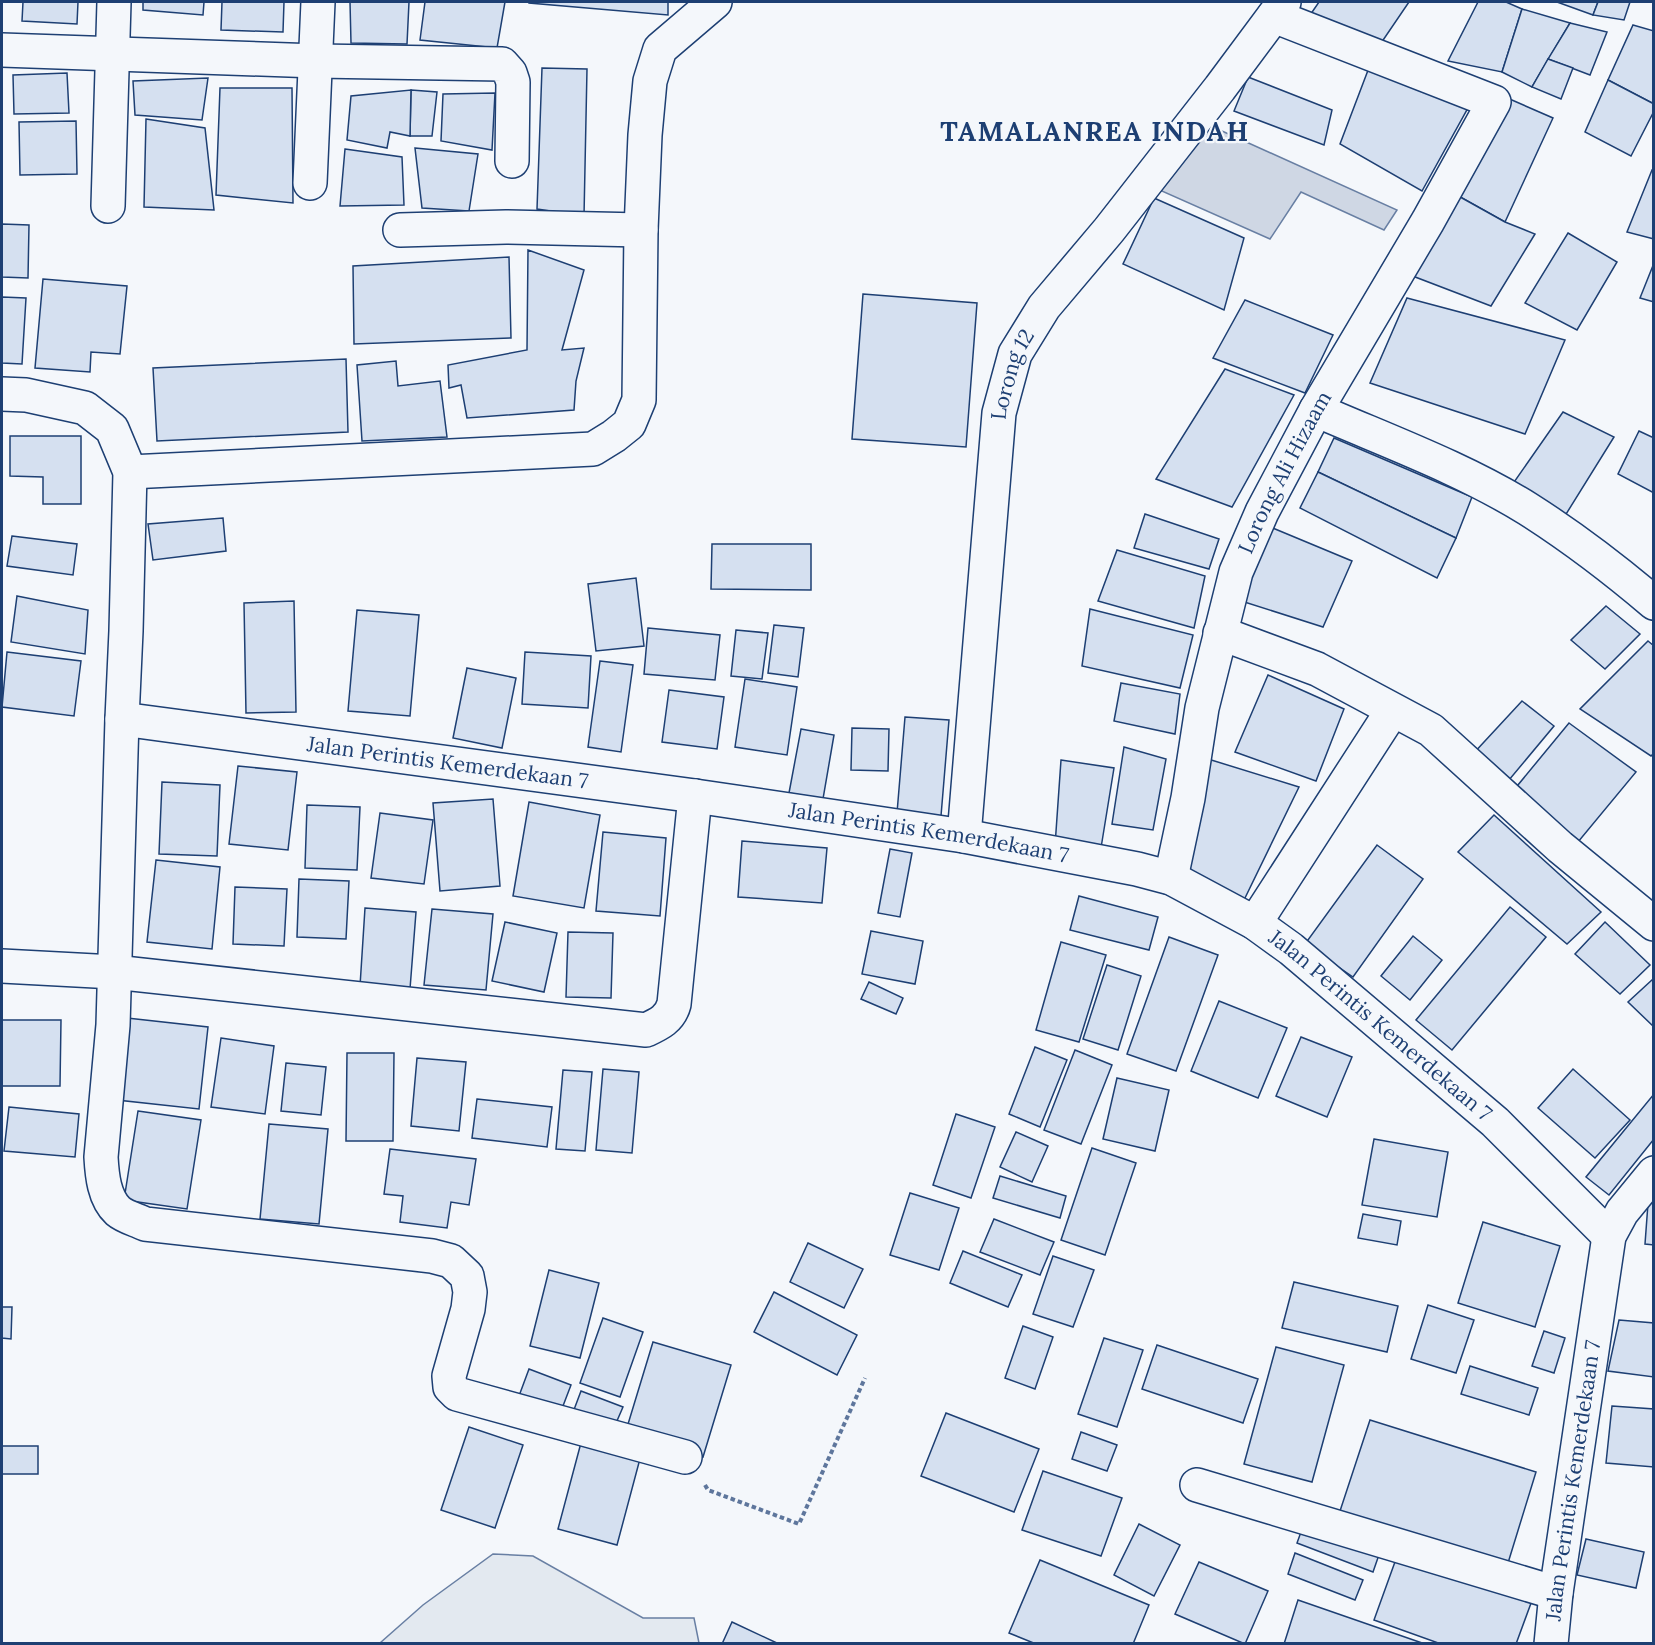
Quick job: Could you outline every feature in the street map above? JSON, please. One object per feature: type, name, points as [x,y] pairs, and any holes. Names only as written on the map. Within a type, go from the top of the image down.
[{"type":"street","points":[[108,206],[114,2]]},
{"type":"street","points":[[310,183],[318,2]]},
{"type":"street","points":[[130,472],[592,449],[629,424],[639,400],[641,230],[650,81],[660,49],[715,2]]},
{"type":"street","name":"Lorong Ali Hizaam","points":[[1171,878],[1188,798],[1202,708],[1236,572],[1262,512],[1316,410],[1434,211],[1494,102],[1279,9]]},
{"type":"street","name":"Lorong 12","points":[[964,836],[999,412],[1015,354],[1044,307],[1109,230],[1279,9]]},
{"type":"street","points":[[2,50],[317,62],[502,64],[507,68],[513,82],[512,161]]},
{"type":"street","points":[[400,230],[506,227],[641,230]]},
{"type":"street","points":[[2,394],[26,395],[85,408],[112,429],[130,472],[113,1025],[100,1157],[102,1178],[108,1196],[118,1212],[145,1224],[432,1256],[451,1261],[467,1276],[470,1292],[468,1309],[449,1376],[450,1387],[458,1394],[685,1457]]},
{"type":"street","points":[[1316,410],[1471,478],[1527,508],[1571,537],[1653,603]]},
{"type":"street","points":[[1220,633],[1317,669],[1431,730],[1560,847],[1653,924]]},
{"type":"street","points":[[1255,923],[1392,711]]},
{"type":"street","name":"Jalan Perintis Kemerdekaan 7","points":[[122,719],[695,796],[964,836],[1137,869],[1171,878],[1255,923],[1291,949],[1495,1122],[1609,1236],[1556,1593],[1551,1644]]},
{"type":"street","points":[[2,966],[114,972],[646,1030],[663,1022],[672,1013],[674,1004],[695,796]]},
{"type":"street","points":[[1609,1236],[1622,1212],[1653,1173]]},
{"type":"street","points":[[1197,1485],[1556,1593]]},
{"type":"path","points":[[685,1457],[708,1490],[799,1524],[865,1378]]},
{"type":"shaded area","points":[[1202,122],[1397,210],[1384,230],[1301,192],[1270,239],[1155,188]]},
{"type":"shaded area","points":[[493,1554],[533,1556],[643,1618],[694,1618],[699,1643],[380,1643],[423,1605]]},
{"type":"building","points":[[23,2],[78,2],[77,24],[22,21]]},
{"type":"building","points":[[143,2],[204,2],[203,15],[143,10]]},
{"type":"building","points":[[222,2],[284,2],[283,32],[221,30]]},
{"type":"building","points":[[350,2],[409,2],[407,44],[351,43]]},
{"type":"building","points":[[425,2],[505,2],[497,48],[420,40]]},
{"type":"building","points":[[668,2],[668,15],[529,3]]},
{"type":"building","points":[[1319,2],[1409,2],[1377,49],[1308,18]]},
{"type":"building","points":[[1478,2],[1506,2],[1522,9],[1502,72],[1448,61]]},
{"type":"building","points":[[1557,2],[1598,2],[1593,15]]},
{"type":"building","points":[[1598,2],[1630,2],[1624,20],[1593,15]]},
{"type":"building","points":[[1522,9],[1570,23],[1532,87],[1502,72]]},
{"type":"building","points":[[1570,23],[1607,32],[1590,75],[1548,59]]},
{"type":"building","points":[[1633,25],[1654,31],[1654,104],[1608,80]]},
{"type":"building","points":[[1548,59],[1573,68],[1561,99],[1532,87]]},
{"type":"building","points":[[1370,65],[1469,106],[1422,191],[1340,144]]},
{"type":"building","points":[[542,68],[587,69],[584,216],[537,209]]},
{"type":"building","points":[[67,73],[69,113],[14,114],[13,75]]},
{"type":"building","points":[[1248,77],[1332,110],[1324,145],[1234,111]]},
{"type":"building","points":[[208,78],[202,120],[135,115],[133,81]]},
{"type":"building","points":[[1608,80],[1654,104],[1654,111],[1631,156],[1585,132]]},
{"type":"building","points":[[220,88],[292,88],[293,203],[216,195]]},
{"type":"building","points":[[411,90],[437,92],[432,136],[410,136]]},
{"type":"building","points":[[411,90],[410,136],[390,132],[387,148],[347,140],[351,96]]},
{"type":"building","points":[[495,93],[492,150],[441,141],[443,94]]},
{"type":"building","points":[[1505,97],[1553,118],[1505,222],[1453,193]]},
{"type":"building","points":[[146,119],[205,128],[214,210],[144,207]]},
{"type":"building","points":[[76,121],[77,174],[20,175],[19,122]]},
{"type":"building","points":[[415,148],[478,154],[469,211],[422,208]]},
{"type":"building","points":[[345,149],[402,157],[404,205],[340,206]]},
{"type":"building","points":[[1652,170],[1654,171],[1654,239],[1627,232]]},
{"type":"building","points":[[1453,193],[1505,222],[1535,234],[1491,306],[1410,275]]},
{"type":"building","points":[[1154,198],[1244,238],[1224,310],[1123,264]]},
{"type":"building","points":[[2,224],[29,225],[28,278],[2,277]]},
{"type":"building","points":[[1568,233],[1617,262],[1577,330],[1525,303]]},
{"type":"building","points":[[528,250],[584,270],[562,350],[584,348],[576,381],[574,410],[467,418],[461,385],[449,388],[448,365],[527,350]]},
{"type":"building","points":[[509,257],[511,338],[354,344],[353,266]]},
{"type":"building","points":[[1654,263],[1654,302],[1640,298]]},
{"type":"building","points":[[43,279],[127,286],[120,354],[91,352],[90,372],[35,368]]},
{"type":"building","points":[[863,294],[977,303],[966,447],[852,439]]},
{"type":"building","points":[[2,297],[26,298],[22,364],[2,363]]},
{"type":"building","points":[[1407,298],[1565,340],[1525,434],[1370,383]]},
{"type":"building","points":[[1245,300],[1333,335],[1305,393],[1213,358]]},
{"type":"building","points":[[346,359],[348,432],[157,441],[153,368]]},
{"type":"building","points":[[396,361],[398,386],[440,381],[447,437],[362,441],[357,365]]},
{"type":"building","points":[[1225,369],[1294,395],[1232,507],[1156,479]]},
{"type":"building","points":[[1563,412],[1614,437],[1563,519],[1512,485]]},
{"type":"building","points":[[1639,431],[1654,438],[1654,493],[1618,474]]},
{"type":"building","points":[[10,436],[81,436],[81,504],[43,504],[43,477],[10,476]]},
{"type":"building","points":[[1334,438],[1472,497],[1456,538],[1318,472]]},
{"type":"building","points":[[1318,472],[1456,538],[1437,578],[1300,508]]},
{"type":"building","points":[[1145,514],[1219,539],[1209,569],[1134,548]]},
{"type":"building","points":[[223,518],[226,551],[153,560],[148,524]]},
{"type":"building","points":[[1268,526],[1352,561],[1323,627],[1235,599]]},
{"type":"building","points":[[12,536],[77,544],[73,575],[7,566]]},
{"type":"building","points":[[712,544],[811,544],[811,590],[711,589]]},
{"type":"building","points":[[1117,550],[1205,576],[1194,628],[1098,601]]},
{"type":"building","points":[[636,578],[644,646],[596,651],[588,584]]},
{"type":"building","points":[[17,596],[88,610],[85,654],[11,642]]},
{"type":"building","points":[[294,601],[296,712],[246,713],[244,603]]},
{"type":"building","points":[[1606,606],[1640,634],[1605,669],[1571,640]]},
{"type":"building","points":[[1090,609],[1193,635],[1180,688],[1082,666]]},
{"type":"building","points":[[357,610],[419,615],[410,716],[348,711]]},
{"type":"building","points":[[774,625],[804,628],[798,677],[768,673]]},
{"type":"building","points":[[648,628],[720,635],[715,680],[644,674]]},
{"type":"building","points":[[736,630],[768,633],[762,679],[731,676]]},
{"type":"building","points":[[1648,641],[1654,646],[1654,753],[1651,756],[1580,709]]},
{"type":"building","points":[[7,652],[81,661],[74,716],[2,707]]},
{"type":"building","points":[[525,652],[591,656],[588,708],[522,704]]},
{"type":"building","points":[[600,661],[633,665],[621,752],[588,747]]},
{"type":"building","points":[[467,668],[516,678],[502,748],[453,738]]},
{"type":"building","points":[[1268,675],[1344,709],[1316,781],[1235,752]]},
{"type":"building","points":[[745,679],[797,687],[787,755],[735,747]]},
{"type":"building","points":[[1121,683],[1180,694],[1175,734],[1114,721]]},
{"type":"building","points":[[669,690],[724,697],[717,749],[662,742]]},
{"type":"building","points":[[1522,701],[1554,726],[1504,786],[1472,755]]},
{"type":"building","points":[[905,717],[949,720],[941,816],[897,813]]},
{"type":"building","points":[[1569,723],[1636,772],[1578,842],[1513,791]]},
{"type":"building","points":[[852,728],[889,729],[888,771],[851,770]]},
{"type":"building","points":[[801,729],[834,735],[823,799],[789,793]]},
{"type":"building","points":[[1124,747],[1166,759],[1153,830],[1112,824]]},
{"type":"building","points":[[1208,759],[1299,787],[1244,900],[1180,865]]},
{"type":"building","points":[[1061,760],[1114,768],[1100,854],[1055,846]]},
{"type":"building","points":[[238,766],[297,772],[288,850],[229,844]]},
{"type":"building","points":[[162,782],[220,785],[217,856],[159,854]]},
{"type":"building","points":[[493,799],[500,886],[440,891],[433,803]]},
{"type":"building","points":[[529,802],[600,815],[584,908],[513,896]]},
{"type":"building","points":[[307,805],[360,807],[357,870],[305,868]]},
{"type":"building","points":[[380,813],[433,820],[424,884],[371,878]]},
{"type":"building","points":[[1494,815],[1601,912],[1567,944],[1458,852]]},
{"type":"building","points":[[603,832],[666,838],[660,916],[596,911]]},
{"type":"building","points":[[742,841],[827,848],[822,903],[738,897]]},
{"type":"building","points":[[1377,845],[1423,879],[1353,977],[1305,944]]},
{"type":"building","points":[[890,849],[912,853],[900,917],[878,913]]},
{"type":"building","points":[[156,860],[220,867],[212,949],[147,942]]},
{"type":"building","points":[[299,879],[349,881],[346,939],[297,937]]},
{"type":"building","points":[[235,887],[287,889],[284,946],[233,944]]},
{"type":"building","points":[[1079,896],[1158,917],[1149,950],[1070,930]]},
{"type":"building","points":[[1510,907],[1546,937],[1452,1050],[1416,1020]]},
{"type":"building","points":[[365,908],[416,912],[410,989],[360,986]]},
{"type":"building","points":[[432,909],[493,914],[486,990],[424,985]]},
{"type":"building","points":[[505,922],[557,933],[544,992],[492,981]]},
{"type":"building","points":[[1605,922],[1650,965],[1620,994],[1575,954]]},
{"type":"building","points":[[871,931],[923,941],[915,984],[862,974]]},
{"type":"building","points":[[568,932],[613,933],[611,998],[566,997]]},
{"type":"building","points":[[1413,936],[1442,960],[1410,1000],[1381,976]]},
{"type":"building","points":[[1169,937],[1218,955],[1176,1071],[1127,1054]]},
{"type":"building","points":[[1061,942],[1106,955],[1079,1042],[1036,1030]]},
{"type":"building","points":[[1107,965],[1141,976],[1118,1050],[1083,1039]]},
{"type":"building","points":[[1654,980],[1654,1027],[1628,1002]]},
{"type":"building","points":[[869,982],[903,998],[896,1014],[861,999]]},
{"type":"building","points":[[1219,1001],[1287,1028],[1258,1098],[1191,1071]]},
{"type":"building","points":[[127,1018],[208,1027],[199,1109],[117,1100]]},
{"type":"building","points":[[2,1020],[61,1020],[60,1086],[2,1086]]},
{"type":"building","points":[[1301,1037],[1352,1057],[1327,1117],[1276,1096]]},
{"type":"building","points":[[221,1038],[274,1046],[265,1114],[211,1107]]},
{"type":"building","points":[[1035,1047],[1067,1060],[1040,1127],[1009,1114]]},
{"type":"building","points":[[1075,1050],[1112,1065],[1081,1144],[1044,1130]]},
{"type":"building","points":[[347,1053],[394,1053],[393,1141],[346,1141]]},
{"type":"building","points":[[417,1058],[466,1062],[459,1131],[411,1126]]},
{"type":"building","points":[[286,1063],[326,1067],[321,1115],[281,1111]]},
{"type":"building","points":[[603,1069],[639,1072],[632,1153],[596,1150]]},
{"type":"building","points":[[1573,1069],[1630,1120],[1595,1158],[1538,1108]]},
{"type":"building","points":[[563,1070],[592,1072],[585,1151],[556,1149]]},
{"type":"building","points":[[1117,1078],[1169,1090],[1155,1151],[1103,1139]]},
{"type":"building","points":[[1654,1094],[1654,1139],[1609,1195],[1586,1177]]},
{"type":"building","points":[[477,1099],[552,1107],[547,1147],[472,1138]]},
{"type":"building","points":[[9,1107],[79,1114],[75,1157],[4,1151]]},
{"type":"building","points":[[138,1111],[201,1120],[187,1209],[124,1200]]},
{"type":"building","points":[[956,1114],[995,1127],[971,1198],[933,1185]]},
{"type":"building","points":[[269,1124],[328,1129],[319,1224],[260,1219]]},
{"type":"building","points":[[1016,1132],[1048,1146],[1032,1182],[1000,1167]]},
{"type":"building","points":[[1374,1139],[1448,1152],[1437,1217],[1362,1205]]},
{"type":"building","points":[[1092,1148],[1136,1163],[1105,1255],[1061,1240]]},
{"type":"building","points":[[390,1149],[476,1159],[469,1205],[451,1202],[447,1228],[400,1222],[403,1196],[384,1194]]},
{"type":"building","points":[[1000,1176],[1066,1196],[1060,1218],[993,1198]]},
{"type":"building","points":[[1649,1190],[1654,1190],[1654,1245],[1645,1244]]},
{"type":"building","points":[[910,1193],[959,1208],[939,1270],[890,1255]]},
{"type":"building","points":[[1363,1214],[1401,1221],[1397,1245],[1358,1238]]},
{"type":"building","points":[[994,1219],[1054,1242],[1040,1275],[980,1252]]},
{"type":"building","points":[[1483,1222],[1560,1246],[1535,1327],[1458,1303]]},
{"type":"building","points":[[808,1243],[863,1269],[844,1308],[790,1282]]},
{"type":"building","points":[[963,1251],[1022,1275],[1008,1307],[950,1283]]},
{"type":"building","points":[[1053,1256],[1094,1270],[1073,1327],[1033,1314]]},
{"type":"building","points":[[549,1270],[599,1283],[580,1358],[530,1346]]},
{"type":"building","points":[[1294,1282],[1398,1306],[1387,1352],[1282,1328]]},
{"type":"building","points":[[774,1292],[857,1335],[837,1375],[754,1332]]},
{"type":"building","points":[[1428,1305],[1474,1320],[1456,1373],[1411,1359]]},
{"type":"building","points":[[2,1307],[12,1307],[11,1339],[2,1338]]},
{"type":"building","points":[[603,1318],[643,1332],[620,1397],[580,1383]]},
{"type":"building","points":[[1619,1320],[1654,1323],[1654,1377],[1608,1371]]},
{"type":"building","points":[[1023,1326],[1053,1337],[1035,1389],[1005,1378]]},
{"type":"building","points":[[1544,1331],[1565,1338],[1554,1373],[1532,1366]]},
{"type":"building","points":[[1104,1338],[1143,1350],[1117,1427],[1078,1414]]},
{"type":"building","points":[[653,1342],[731,1365],[703,1457],[625,1434]]},
{"type":"building","points":[[1157,1345],[1258,1379],[1243,1423],[1142,1389]]},
{"type":"building","points":[[1276,1347],[1344,1365],[1312,1482],[1244,1464]]},
{"type":"building","points":[[1470,1366],[1538,1388],[1529,1415],[1461,1394]]},
{"type":"building","points":[[529,1369],[571,1385],[558,1419],[516,1404]]},
{"type":"building","points":[[581,1391],[623,1407],[613,1430],[572,1415]]},
{"type":"building","points":[[1612,1406],[1654,1409],[1654,1467],[1606,1463]]},
{"type":"building","points":[[946,1413],[1039,1449],[1014,1512],[921,1476]]},
{"type":"building","points":[[1370,1420],[1536,1472],[1508,1563],[1340,1511]]},
{"type":"building","points":[[469,1427],[523,1445],[495,1528],[441,1510]]},
{"type":"building","points":[[1081,1432],[1117,1445],[1107,1471],[1072,1459]]},
{"type":"building","points":[[582,1439],[641,1455],[617,1545],[558,1529]]},
{"type":"building","points":[[2,1446],[38,1446],[38,1474],[2,1474]]},
{"type":"building","points":[[1043,1471],[1122,1498],[1101,1556],[1022,1530]]},
{"type":"building","points":[[1305,1521],[1381,1549],[1373,1572],[1297,1543]]},
{"type":"building","points":[[1139,1524],[1180,1545],[1154,1596],[1114,1575]]},
{"type":"building","points":[[1586,1539],[1644,1552],[1636,1588],[1577,1575]]},
{"type":"building","points":[[1400,1548],[1534,1595],[1516,1644],[1441,1644],[1374,1620]]},
{"type":"building","points":[[1295,1553],[1363,1580],[1355,1600],[1288,1574]]},
{"type":"building","points":[[1040,1560],[1149,1605],[1133,1644],[1036,1644],[1009,1633]]},
{"type":"building","points":[[1199,1562],[1268,1591],[1245,1644],[1175,1614]]},
{"type":"building","points":[[1298,1600],[1425,1644],[1284,1644]]},
{"type":"building","points":[[732,1622],[779,1644],[722,1644]]},
{"type":"district","name":"TAMALANREA INDAH","points":[[1095,132]]}]
